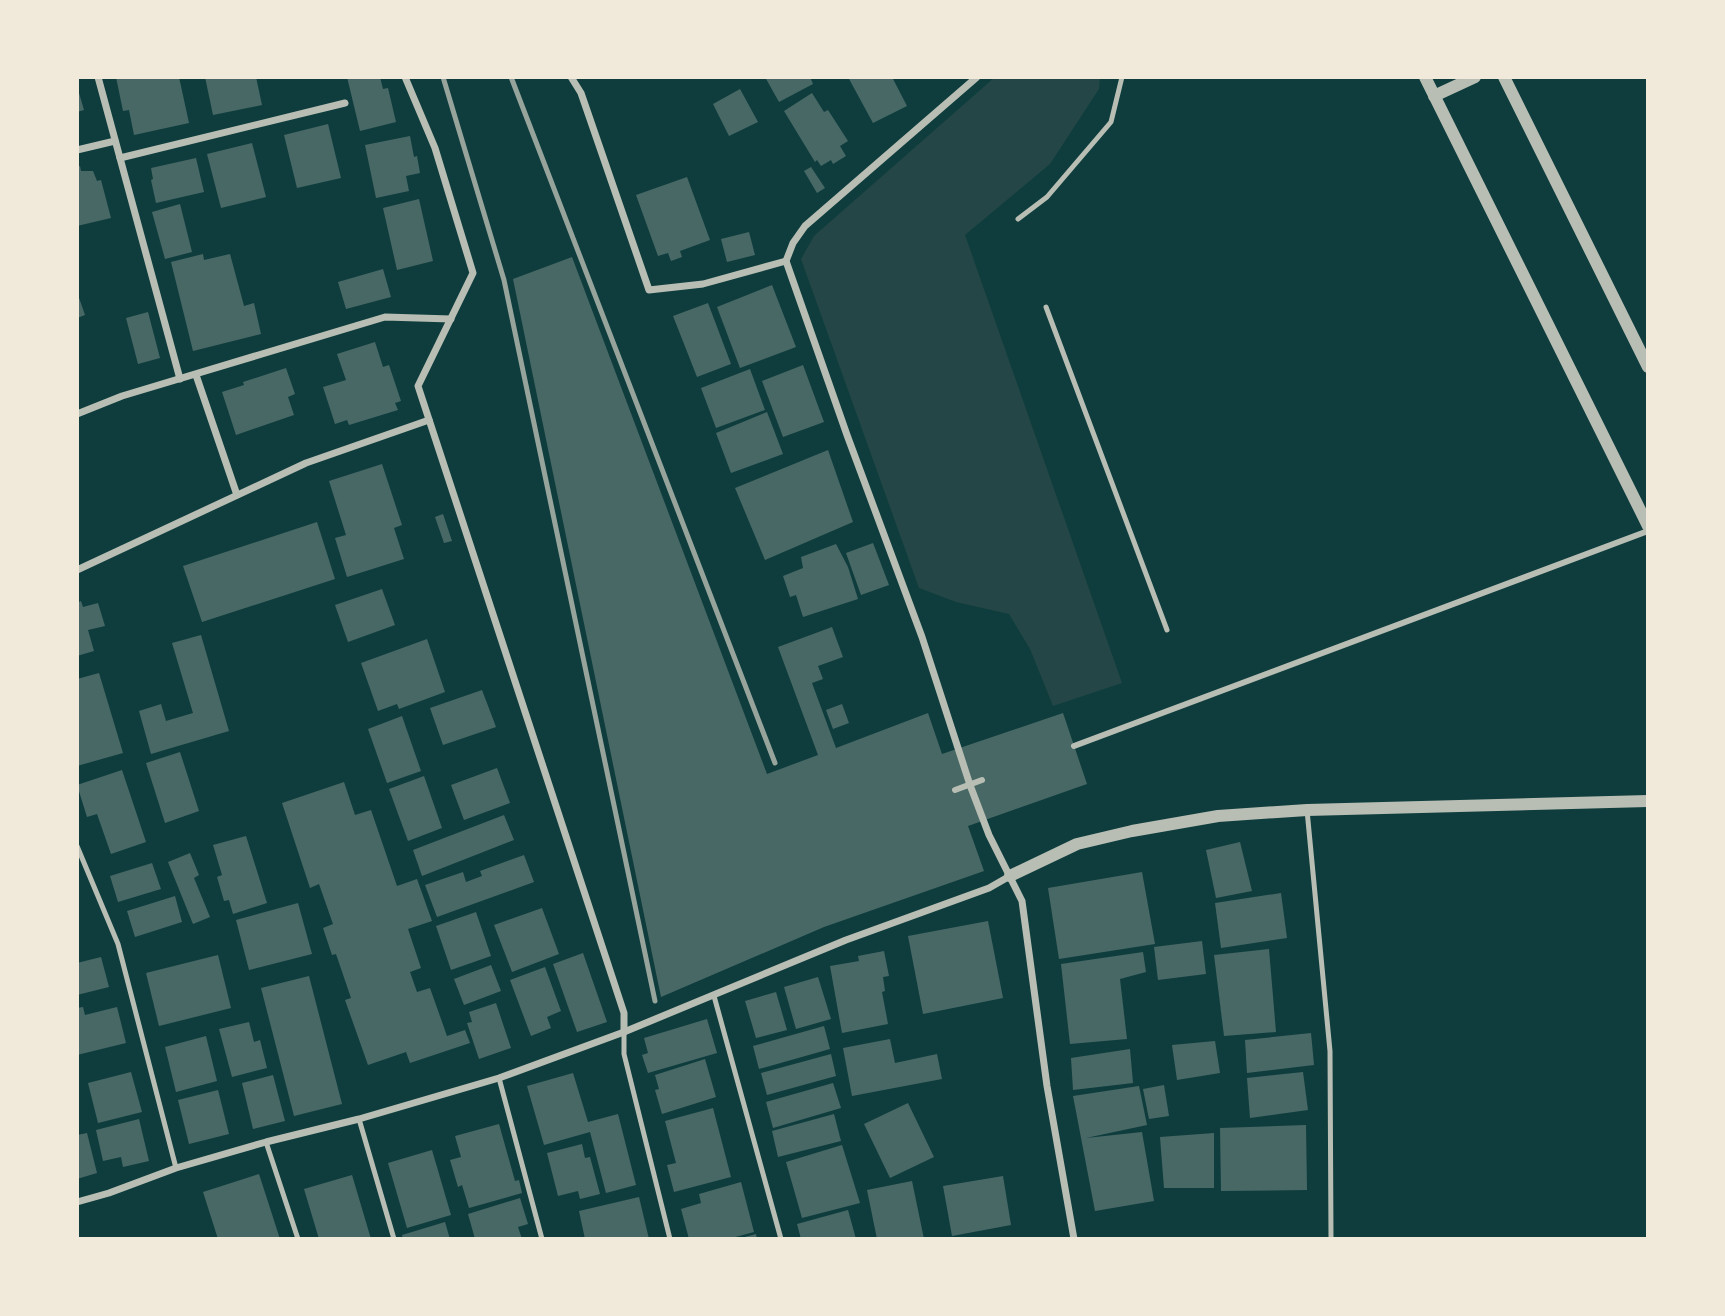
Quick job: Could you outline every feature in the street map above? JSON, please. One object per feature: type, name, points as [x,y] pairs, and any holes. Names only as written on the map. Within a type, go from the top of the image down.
[{"type":"street","points":[[98,77],[180,379]]},
{"type":"street","points":[[405,77],[435,148],[473,273],[418,386],[624,1013],[624,1032]]},
{"type":"street","points":[[571,77],[581,93],[649,290],[703,284],[786,261]]},
{"type":"street","points":[[977,77],[805,226],[793,243],[786,261],[846,435],[922,638],[970,785],[989,835],[1022,901],[1047,1086],[1074,1239]]},
{"type":"street","points":[[1424,77],[1648,526]]},
{"type":"street","points":[[1434,96],[1475,77]]},
{"type":"street","points":[[1504,77],[1648,367]]},
{"type":"street","points":[[120,158],[345,103]]},
{"type":"street","points":[[77,150],[115,141]]},
{"type":"street","points":[[77,414],[122,396],[385,317],[451,319]]},
{"type":"street","points":[[196,375],[236,495]]},
{"type":"street","points":[[77,570],[306,463],[429,419]]},
{"type":"street","points":[[1074,746],[1648,531]]},
{"type":"street","points":[[956,790],[982,780]]},
{"type":"street","points":[[77,1202],[176,1168],[359,1119],[499,1077],[624,1032],[846,940],[989,888],[1077,844],[1218,816],[1307,810],[1648,801]]},
{"type":"lane","points":[[1018,219],[1047,197],[1111,122],[1122,77]]},
{"type":"lane","points":[[1046,307],[1167,630]]},
{"type":"lane","points":[[1307,810],[1330,1051],[1331,1239]]},
{"type":"lane","points":[[77,846],[118,944],[176,1168]]},
{"type":"lane","points":[[714,996],[781,1239]]},
{"type":"lane","points":[[624,1032],[624,1054],[670,1239]]},
{"type":"lane","points":[[499,1077],[542,1239]]},
{"type":"lane","points":[[359,1119],[394,1239]]},
{"type":"lane","points":[[266,1142],[298,1239]]},
{"type":"shaded area","points":[[995,77],[1100,77],[1099,89],[1050,164],[965,235],[1122,683],[1053,706],[1030,649],[1009,614],[956,602],[919,588],[801,259],[814,236]]},
{"type":"building","points":[[116,77],[179,77],[189,123],[134,135],[129,110],[123,111]]},
{"type":"building","points":[[205,77],[256,77],[262,105],[213,115]]},
{"type":"building","points":[[347,77],[380,77],[383,89],[388,88],[396,122],[360,131]]},
{"type":"building","points":[[765,77],[810,77],[813,84],[779,102]]},
{"type":"building","points":[[848,77],[892,77],[907,106],[873,123]]},
{"type":"building","points":[[77,86],[84,110],[77,112]]},
{"type":"building","points":[[740,89],[758,122],[729,136],[713,104]]},
{"type":"building","points":[[812,93],[824,112],[828,110],[848,141],[840,146],[846,156],[833,164],[831,160],[821,166],[817,160],[815,162],[784,111]]},
{"type":"building","points":[[328,124],[341,178],[297,188],[284,135]]},
{"type":"building","points":[[410,136],[420,173],[406,176],[409,191],[376,198],[365,145]]},
{"type":"building","points":[[252,143],[266,197],[221,208],[207,154]]},
{"type":"building","points":[[196,158],[204,192],[156,203],[151,168]]},
{"type":"building","points":[[80,166],[81,171],[93,171],[97,181],[101,180],[111,218],[77,226],[77,167]]},
{"type":"building","points":[[811,167],[825,188],[817,193],[804,171]]},
{"type":"building","points":[[687,177],[710,240],[680,251],[682,257],[671,261],[668,253],[658,256],[636,195]]},
{"type":"building","points":[[419,199],[433,261],[397,270],[383,208]]},
{"type":"building","points":[[180,204],[192,252],[165,259],[152,212]]},
{"type":"building","points":[[749,232],[755,255],[727,262],[721,239]]},
{"type":"building","points":[[203,254],[204,260],[230,254],[244,306],[254,303],[261,334],[193,351],[171,262]]},
{"type":"building","points":[[572,257],[767,774],[818,755],[778,647],[832,627],[843,657],[818,666],[823,679],[812,683],[836,748],[928,713],[942,754],[1063,713],[1087,784],[968,826],[984,871],[824,927],[661,997],[513,279]]},
{"type":"building","points":[[383,269],[391,297],[346,309],[338,282]]},
{"type":"building","points":[[772,285],[796,347],[740,368],[717,307]]},
{"type":"building","points":[[77,292],[85,315],[77,318]]},
{"type":"building","points":[[708,303],[731,364],[697,377],[673,316]]},
{"type":"building","points":[[148,312],[160,358],[138,364],[126,318]]},
{"type":"building","points":[[375,342],[383,367],[389,365],[401,401],[395,403],[398,410],[349,425],[347,420],[335,424],[323,387],[346,380],[337,354]]},
{"type":"building","points":[[803,365],[824,422],[783,437],[762,381]]},
{"type":"building","points":[[286,368],[295,394],[288,397],[294,415],[236,435],[222,392]]},
{"type":"building","points":[[750,369],[765,410],[716,428],[701,388]]},
{"type":"building","points":[[767,412],[783,454],[731,473],[716,433]]},
{"type":"building","points":[[828,450],[853,522],[765,560],[735,488]]},
{"type":"building","points":[[382,464],[402,525],[394,528],[404,559],[347,577],[335,538],[346,535],[329,481]]},
{"type":"building","points":[[443,514],[452,541],[444,543],[435,517]]},
{"type":"building","points":[[317,522],[335,579],[202,622],[183,566]]},
{"type":"building","points":[[873,543],[889,585],[861,595],[846,553]]},
{"type":"building","points":[[836,544],[848,567],[858,599],[803,617],[796,595],[790,597],[783,576],[803,568],[801,557]]},
{"type":"building","points":[[382,589],[395,625],[348,642],[335,605]]},
{"type":"building","points":[[81,601],[83,607],[98,603],[105,626],[88,630],[94,651],[77,656],[77,603]]},
{"type":"building","points":[[201,635],[229,731],[151,754],[139,711],[161,704],[166,721],[193,713],[172,643]]},
{"type":"building","points":[[427,639],[445,692],[399,709],[397,704],[378,711],[361,663]]},
{"type":"building","points":[[99,673],[123,753],[77,766],[77,679]]},
{"type":"building","points":[[482,690],[496,727],[443,745],[430,708]]},
{"type":"building","points":[[842,704],[849,723],[833,729],[826,710]]},
{"type":"building","points":[[402,716],[421,771],[387,783],[368,729]]},
{"type":"building","points":[[180,752],[199,811],[165,823],[146,763]]},
{"type":"building","points":[[497,768],[510,803],[464,820],[451,785]]},
{"type":"building","points":[[122,770],[146,842],[111,854],[97,814],[87,817],[77,785]]},
{"type":"building","points":[[424,776],[442,828],[408,841],[389,789]]},
{"type":"building","points":[[344,782],[355,815],[371,810],[397,886],[417,879],[432,921],[408,929],[421,968],[410,972],[417,992],[430,988],[447,1036],[465,1030],[470,1043],[410,1063],[406,1052],[368,1065],[345,1000],[351,998],[336,954],[332,955],[323,928],[333,924],[319,884],[310,888],[282,803]]},
{"type":"building","points":[[504,815],[514,840],[422,876],[413,850]]},
{"type":"building","points":[[246,836],[267,903],[233,914],[229,900],[224,901],[217,877],[222,875],[213,845]]},
{"type":"building","points":[[1240,842],[1252,891],[1216,898],[1206,850]]},
{"type":"building","points":[[190,853],[199,875],[194,878],[210,917],[193,924],[168,862]]},
{"type":"building","points":[[524,855],[534,882],[437,917],[425,885],[463,872],[466,882],[482,876],[480,871]]},
{"type":"building","points":[[152,863],[161,889],[118,902],[110,876]]},
{"type":"building","points":[[1142,872],[1155,944],[1059,959],[1048,888]]},
{"type":"building","points":[[1281,893],[1287,938],[1221,948],[1215,903]]},
{"type":"building","points":[[175,896],[182,922],[135,937],[127,911]]},
{"type":"building","points":[[298,903],[312,954],[249,970],[236,920]]},
{"type":"building","points":[[542,908],[559,954],[512,972],[494,925]]},
{"type":"building","points":[[476,912],[491,956],[451,970],[436,926]]},
{"type":"building","points":[[988,921],[1003,998],[923,1014],[908,936]]},
{"type":"building","points":[[1202,941],[1206,974],[1158,980],[1154,947]]},
{"type":"building","points":[[1269,949],[1276,1032],[1224,1036],[1214,955]]},
{"type":"building","points":[[884,951],[889,976],[883,977],[885,991],[882,992],[888,1024],[842,1033],[830,966],[859,961],[858,956]]},
{"type":"building","points":[[1143,952],[1146,972],[1120,979],[1127,1039],[1070,1044],[1061,964]]},
{"type":"building","points":[[583,953],[607,1022],[577,1032],[553,964]]},
{"type":"building","points":[[218,955],[231,1008],[159,1026],[146,973]]},
{"type":"building","points":[[101,957],[109,987],[77,995],[77,963]]},
{"type":"building","points":[[491,965],[501,991],[464,1005],[454,979]]},
{"type":"building","points":[[545,967],[561,1011],[547,1017],[551,1028],[531,1036],[510,980]]},
{"type":"building","points":[[309,976],[342,1104],[294,1116],[261,988]]},
{"type":"building","points":[[818,977],[831,1019],[796,1029],[784,987]]},
{"type":"building","points":[[776,992],[787,1030],[756,1038],[745,1001]]},
{"type":"building","points":[[496,1003],[511,1048],[479,1059],[467,1023],[472,1022],[469,1012]]},
{"type":"building","points":[[83,1007],[85,1015],[117,1007],[126,1043],[77,1055],[77,1008]]},
{"type":"building","points":[[707,1019],[717,1053],[648,1073],[642,1055],[648,1053],[644,1038]]},
{"type":"building","points":[[249,1022],[254,1042],[260,1040],[267,1068],[232,1077],[219,1029]]},
{"type":"building","points":[[824,1026],[830,1049],[759,1069],[753,1046]]},
{"type":"building","points":[[1311,1033],[1314,1065],[1247,1073],[1245,1040]]},
{"type":"building","points":[[206,1036],[217,1081],[176,1092],[165,1047]]},
{"type":"building","points":[[890,1039],[895,1063],[937,1054],[942,1079],[852,1096],[843,1048]]},
{"type":"building","points":[[1215,1041],[1220,1073],[1177,1080],[1172,1045]]},
{"type":"building","points":[[1130,1049],[1133,1083],[1073,1090],[1071,1058]]},
{"type":"building","points":[[831,1054],[836,1076],[767,1095],[761,1073]]},
{"type":"building","points":[[705,1059],[716,1097],[662,1114],[655,1090],[659,1089],[655,1075]]},
{"type":"building","points":[[131,1072],[142,1112],[98,1123],[88,1083]]},
{"type":"building","points":[[1303,1072],[1308,1110],[1250,1118],[1247,1078]]},
{"type":"building","points":[[573,1073],[588,1122],[618,1114],[636,1185],[606,1193],[590,1132],[544,1145],[527,1086]]},
{"type":"building","points":[[273,1075],[285,1121],[253,1129],[242,1083]]},
{"type":"building","points":[[833,1083],[841,1108],[773,1128],[766,1102]]},
{"type":"building","points":[[1164,1085],[1169,1116],[1149,1119],[1143,1089]]},
{"type":"building","points":[[1139,1086],[1147,1125],[1086,1138],[1142,1132],[1154,1201],[1095,1211],[1073,1096]]},
{"type":"building","points":[[218,1090],[229,1134],[189,1144],[178,1100]]},
{"type":"building","points":[[908,1103],[934,1157],[890,1178],[864,1124]]},
{"type":"building","points":[[713,1108],[731,1177],[674,1192],[667,1165],[676,1163],[665,1121]]},
{"type":"building","points":[[834,1114],[841,1141],[778,1157],[772,1131]]},
{"type":"building","points":[[139,1119],[149,1161],[123,1167],[121,1157],[103,1161],[96,1130]]},
{"type":"building","points":[[499,1124],[515,1181],[519,1180],[522,1193],[469,1208],[462,1185],[458,1187],[450,1160],[461,1157],[455,1136]]},
{"type":"building","points":[[1306,1125],[1307,1190],[1221,1191],[1220,1128]]},
{"type":"building","points":[[87,1133],[97,1173],[77,1179],[77,1135]]},
{"type":"building","points":[[1214,1133],[1214,1188],[1164,1188],[1160,1137]]},
{"type":"building","points":[[582,1144],[585,1158],[590,1157],[600,1194],[580,1199],[578,1191],[558,1196],[547,1153]]},
{"type":"building","points":[[842,1145],[860,1203],[802,1218],[786,1162]]},
{"type":"building","points":[[432,1150],[451,1215],[407,1228],[388,1163]]},
{"type":"building","points":[[259,1174],[280,1239],[218,1239],[203,1192]]},
{"type":"building","points":[[352,1175],[371,1239],[319,1239],[304,1189]]},
{"type":"building","points":[[1003,1176],[1011,1225],[952,1236],[943,1186]]},
{"type":"building","points":[[912,1181],[924,1239],[877,1239],[867,1190]]},
{"type":"building","points":[[741,1182],[754,1232],[728,1239],[689,1239],[681,1209],[701,1203],[699,1194]]},
{"type":"building","points":[[639,1197],[649,1239],[585,1239],[579,1211]]},
{"type":"building","points":[[520,1198],[528,1224],[518,1227],[522,1239],[475,1239],[468,1214]]},
{"type":"building","points":[[848,1210],[856,1239],[801,1239],[797,1224]]},
{"type":"building","points":[[445,1222],[450,1239],[403,1239],[402,1235]]},
{"type":"building","points":[[756,1234],[757,1239],[741,1239],[741,1238]]},
{"type":"railway","points":[[443,77],[504,280],[655,1001]]},
{"type":"railway","points":[[511,77],[775,763]]}]
